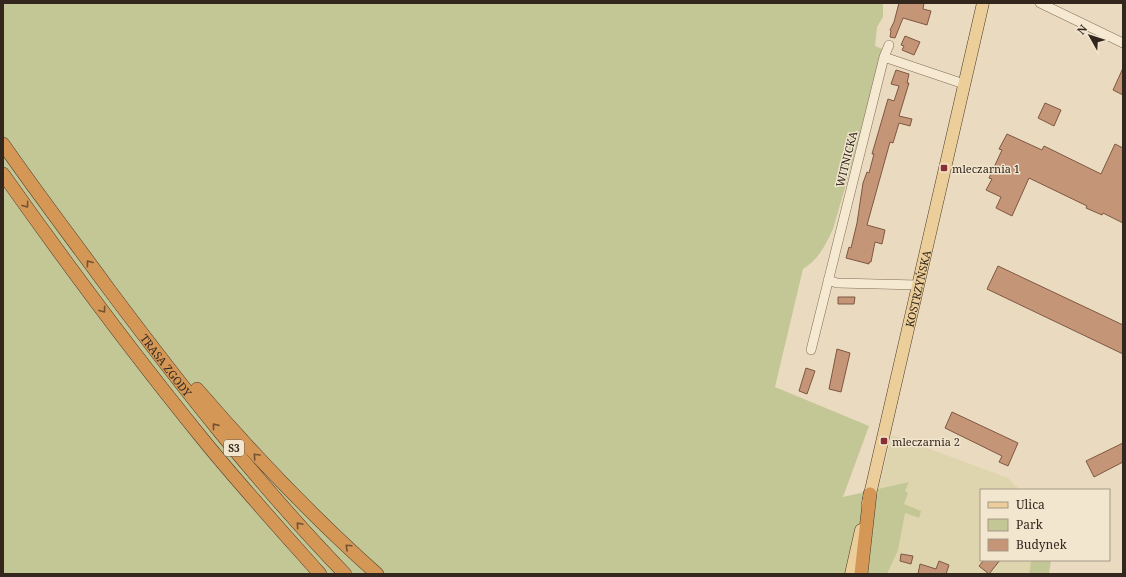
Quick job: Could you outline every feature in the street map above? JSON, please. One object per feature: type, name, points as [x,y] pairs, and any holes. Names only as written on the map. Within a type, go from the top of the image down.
[{"type":"highway","name":"TRASA ZGODY","points":[[3,144],[31,185],[174,375],[259,479],[345,574]]},
{"type":"highway","name":"TRASA ZGODY","points":[[3,174],[98,304],[158,382],[245,490],[320,574]]},
{"type":"highway","points":[[129,316],[175,364],[224,421],[268,468],[319,520],[377,574]]},
{"type":"highway","points":[[861,574],[870,494]]},
{"type":"main road","name":"KOSTRZYŃSKA","points":[[851,574],[983,3]]},
{"type":"street","points":[[1040,3],[1123,43]]},
{"type":"street","name":"WITNICKA","points":[[811,350],[884,57],[889,45]]},
{"type":"street","points":[[884,57],[964,84]]},
{"type":"street","points":[[828,280],[837,283],[918,285]]},
{"type":"shaded area","points":[[892,435],[1008,478],[1019,489],[980,489],[980,561],[1031,561],[1029,574],[869,574],[875,502]]},
{"type":"green space","points":[[3,3],[883,3],[883,17],[877,27],[875,46],[885,50],[833,229],[817,256],[803,269],[775,387],[869,426],[843,497],[909,482],[905,491],[908,493],[904,504],[921,511],[919,518],[905,513],[898,550],[887,574],[3,574]]},
{"type":"green space","points":[[1031,561],[1051,561],[1049,574],[1029,574]]},
{"type":"building","points":[[899,3],[924,3],[923,9],[931,11],[927,25],[903,18],[895,38],[890,37],[890,30],[894,22]]},
{"type":"building","points":[[905,36],[920,42],[914,55],[902,50],[904,46],[901,45]]},
{"type":"building","points":[[1123,68],[1123,95],[1113,90]]},
{"type":"building","points":[[896,70],[909,74],[907,83],[909,83],[899,116],[912,119],[910,126],[899,123],[893,143],[890,142],[867,225],[885,230],[882,244],[875,242],[871,262],[869,262],[869,264],[846,258],[849,247],[851,248],[857,223],[863,183],[867,172],[869,173],[874,154],[872,154],[888,99],[894,101],[899,86],[891,84]]},
{"type":"building","points":[[1045,103],[1061,110],[1054,126],[1038,118]]},
{"type":"building","points":[[1007,134],[1042,150],[1044,146],[1101,174],[1115,144],[1123,148],[1123,223],[1103,213],[1102,215],[1086,208],[1087,206],[1029,178],[1012,216],[996,208],[1001,197],[986,190],[992,179],[989,178],[1002,150],[999,149]]},
{"type":"building","points":[[998,266],[1123,325],[1123,354],[987,289]]},
{"type":"building","points":[[838,297],[855,297],[854,304],[838,304]]},
{"type":"building","points":[[837,349],[850,353],[841,392],[829,389]]},
{"type":"building","points":[[806,368],[815,371],[807,394],[799,391]]},
{"type":"building","points":[[952,412],[1018,443],[1008,466],[999,462],[1002,456],[945,428]]},
{"type":"building","points":[[1123,443],[1123,462],[1094,477],[1086,461]]},
{"type":"building","points":[[901,554],[913,556],[911,564],[900,561]]},
{"type":"building","points":[[939,561],[949,565],[946,574],[918,574],[920,564],[936,569]]},
{"type":"building","points":[[983,561],[999,561],[989,574],[979,566]]},
{"type":"place","name":"mleczarnia 1","points":[[944,168]]},
{"type":"place","name":"mleczarnia 2","points":[[884,441]]}]
